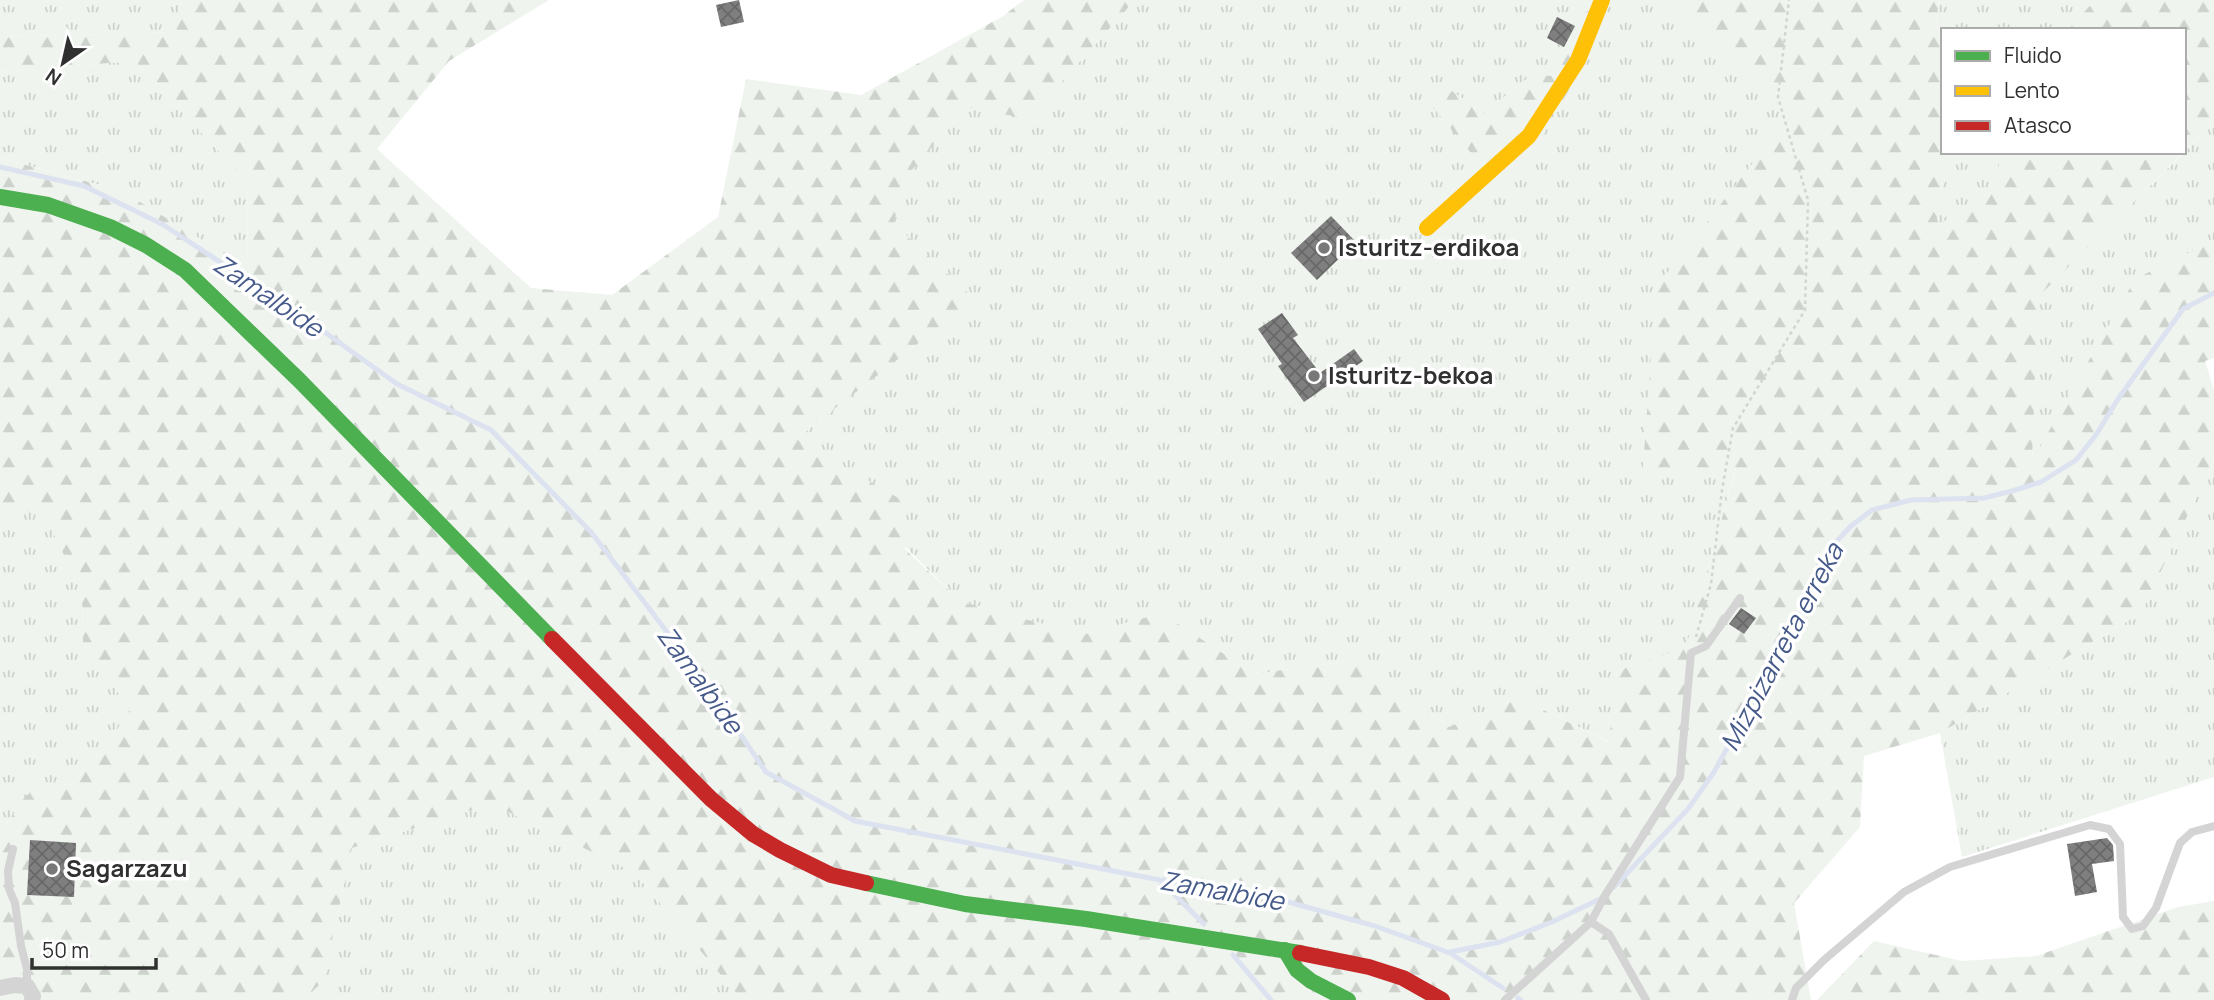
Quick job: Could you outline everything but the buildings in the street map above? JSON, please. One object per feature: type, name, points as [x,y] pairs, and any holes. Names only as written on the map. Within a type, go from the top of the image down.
[{"type":"main road","points":[[1427,228],[1529,136],[1578,60],[1602,0]]},
{"type":"main road","points":[[0,197],[48,205],[110,227],[146,245],[185,270],[299,380],[531,619],[711,799],[753,834],[780,850],[831,875],[965,904],[1086,919],[1322,956],[1402,978],[1442,1000]]},
{"type":"main road","points":[[1285,950],[1297,970],[1311,981],[1348,1000]]},
{"type":"street","points":[[0,988],[15,985],[30,993]]},
{"type":"lane","points":[[1506,1000],[1591,922],[1680,777],[1691,653],[1706,646],[1740,598]]},
{"type":"lane","points":[[1792,1000],[1797,988],[1824,960],[1904,892],[1950,867],[2090,825],[2109,829],[2120,844],[2123,917],[2132,929],[2143,926],[2156,908],[2180,843],[2192,832],[2214,826]]},
{"type":"lane","points":[[12,849],[8,871],[9,889],[15,903],[30,993]]},
{"type":"lane","points":[[1591,922],[1609,934],[1646,1000]]},
{"type":"path","points":[[1691,653],[1711,584],[1722,490],[1733,428],[1805,310],[1808,200],[1778,97],[1789,0]]},
{"type":"green space","points":[[0,0],[181,0],[177,32],[0,37]]},
{"type":"green space","points":[[181,0],[549,0],[449,61],[377,149],[531,288],[612,295],[718,217],[746,79],[861,95],[1003,16],[1024,0],[1135,0],[1028,119],[967,107],[903,180],[894,224],[975,299],[796,439],[907,503],[905,549],[960,601],[1082,635],[1162,613],[1254,674],[1356,660],[1449,727],[1519,698],[1609,742],[1617,671],[1686,647],[1736,468],[1643,468],[1656,287],[1795,109],[1672,6],[1680,0],[1939,0],[1936,20],[1941,45],[1941,154],[1950,154],[1935,227],[1987,194],[2004,154],[2182,154],[2038,297],[2032,461],[2135,279],[2206,244],[2214,245],[2214,358],[2205,361],[2214,390],[2214,460],[2141,613],[1940,733],[1864,756],[1860,827],[1794,903],[1811,1000],[742,1000],[634,872],[491,804],[352,848],[323,981],[304,1000],[0,1000],[0,835],[26,795],[72,784],[110,741],[130,709],[83,644],[82,592],[42,510],[0,511],[0,158],[122,191],[248,268],[247,181],[134,61],[0,72],[0,37],[176,32]]},
{"type":"green space","points":[[1135,0],[1680,0],[1673,6],[1796,109],[1656,287],[1736,467],[1686,648],[1617,671],[1610,742],[1519,698],[1449,727],[1356,660],[1254,674],[1162,613],[1082,635],[960,601],[796,439],[975,299],[894,224],[903,180],[967,106],[1028,119]],"holes":[[[1576,15],[1524,165],[1440,83],[1484,113],[1533,74],[1551,76]]]},
{"type":"green space","points":[[1939,0],[2095,0],[2070,28],[1941,28],[1941,45],[1936,20]]},
{"type":"green space","points":[[2095,0],[2214,0],[2214,123],[2186,150],[2186,28],[2070,28]]},
{"type":"green space","points":[[1592,10],[1590,55],[1524,165],[1486,171],[1421,93],[1440,83],[1484,113],[1533,74],[1551,76],[1576,15]]},
{"type":"green space","points":[[134,61],[247,181],[248,269],[122,191],[0,158],[0,72]]},
{"type":"green space","points":[[2214,123],[2214,245],[2206,244],[2032,463],[2037,297],[2182,154],[2186,154],[2186,151]]},
{"type":"green space","points":[[1950,154],[2004,154],[1987,194],[1934,228]]},
{"type":"green space","points":[[2214,460],[2214,777],[1962,857],[1940,733],[2141,613]]},
{"type":"green space","points":[[42,509],[82,592],[83,644],[130,709],[110,741],[72,784],[26,795],[0,835],[0,511]]},
{"type":"green space","points":[[491,804],[634,872],[742,1000],[304,1000],[323,981],[352,848]]},
{"type":"green space","points":[[2214,901],[2214,1000],[1817,1000],[1874,941],[1962,961],[2036,956],[2178,907]]},
{"type":"waterway","name":"Zamalbide","points":[[0,167],[84,186],[162,224],[298,313],[397,384],[491,430],[591,532],[705,682],[766,772],[855,821],[1160,880],[1267,896],[1375,926],[1450,953],[1503,988]]},
{"type":"waterway","name":"Mizpizarreta erreka","points":[[1614,887],[1688,809],[1714,772],[1774,663],[1782,640],[1806,606],[1835,543],[1851,526],[1872,510],[1911,500],[1984,498],[2012,491],[2041,482],[2076,460],[2183,309],[2214,293]]},
{"type":"waterway","points":[[1162,882],[1204,924]]},
{"type":"waterway","name":"Mizpizarreta erreka","points":[[1450,952],[1500,942],[1552,922],[1602,898]]},
{"type":"waterway","points":[[1233,955],[1271,1000]]},
{"type":"traffic: fast","points":[[0,197],[48,205],[110,227],[146,245],[185,270],[299,380],[552,639]]},
{"type":"traffic: fast","points":[[866,883],[965,904],[1086,919],[1300,953]]},
{"type":"traffic: fast","points":[[1285,950],[1297,970],[1311,981],[1348,1000]]},
{"type":"traffic: slow","points":[[1427,228],[1529,136],[1578,60],[1602,0]]},
{"type":"traffic: jam","points":[[552,639],[711,799],[753,834],[831,875],[866,883]]},
{"type":"traffic: jam","points":[[1300,953],[1369,967],[1403,978],[1442,1000]]},
{"type":"place","name":"Isturitz-erdikoa","points":[[1324,248]]},
{"type":"place","name":"Isturitz-bekoa","points":[[1314,376]]},
{"type":"place","name":"Sagarzazu","points":[[52,869]]}]
